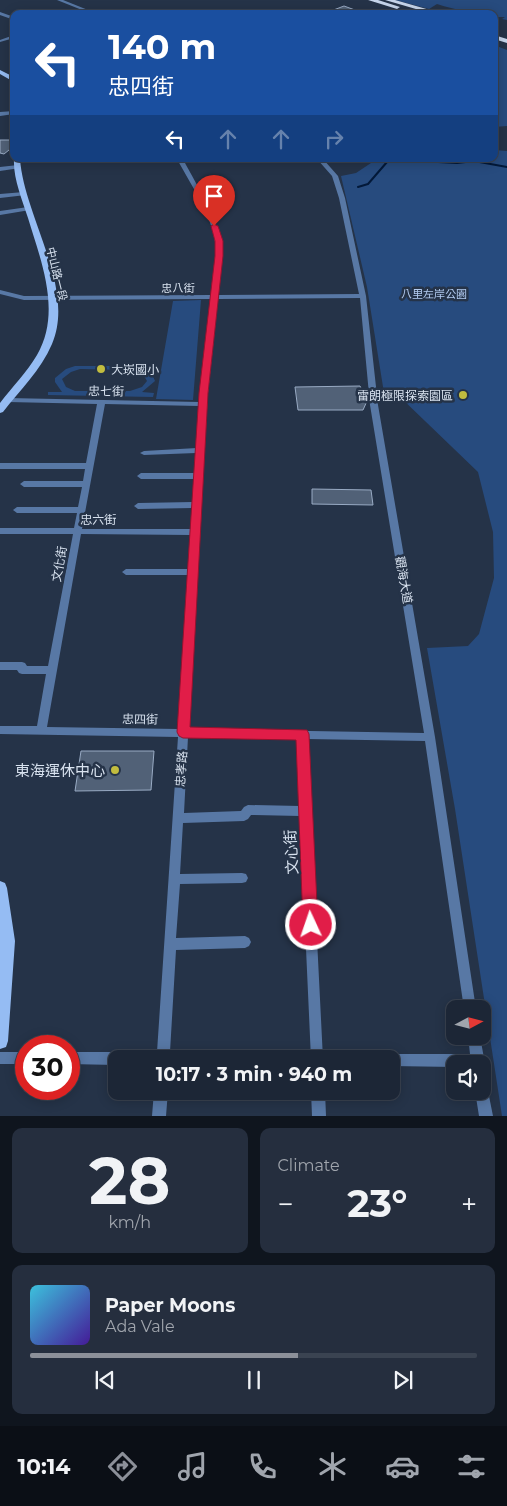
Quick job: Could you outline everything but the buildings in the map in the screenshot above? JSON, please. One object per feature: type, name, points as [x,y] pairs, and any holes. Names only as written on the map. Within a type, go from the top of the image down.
[{"type":"highway","points":[[361,0],[405,10]]},
{"type":"highway","points":[[380,0],[416,10]]},
{"type":"highway","points":[[388,0],[426,10]]},
{"type":"highway","points":[[371,1],[397,10]]},
{"type":"main road","name":"中山路一段","points":[[0,410],[34,369],[52,331],[54,314],[53,296],[28,210],[18,163]]},
{"type":"main road","points":[[0,888],[7,942],[0,1041]]},
{"type":"street","points":[[58,0],[85,10]]},
{"type":"street","name":"忠孝路","points":[[164,1050],[203,404],[219,256],[219,241],[214,226],[182,162]]},
{"type":"street","name":"觀海大道","points":[[323,162],[335,176],[342,198],[362,296],[374,405],[430,737],[469,1000]]},
{"type":"street","points":[[0,169],[18,163]]},
{"type":"street","points":[[0,196],[24,194]]},
{"type":"street","points":[[0,213],[28,210]]},
{"type":"street","name":"忠八街","points":[[0,292],[24,298],[53,296],[214,298],[362,296]]},
{"type":"street","name":"忠七街","points":[[8,400],[203,404]]},
{"type":"street","name":"文化街","points":[[42,730],[101,402]]},
{"type":"street","points":[[144,453],[200,450]]},
{"type":"street","points":[[0,466],[90,466]]},
{"type":"street","points":[[141,476],[199,476]]},
{"type":"street","points":[[24,484],[86,484]]},
{"type":"street","points":[[138,506],[197,505]]},
{"type":"street","points":[[17,510],[82,510]]},
{"type":"street","name":"忠六街","points":[[0,532],[196,532]]},
{"type":"street","points":[[126,572],[193,572]]},
{"type":"street","points":[[0,666],[22,666],[22,670],[52,670]]},
{"type":"street","name":"忠四街","points":[[0,730],[430,737]]},
{"type":"street","name":"文心街","points":[[302,734],[317,1050]]},
{"type":"street","points":[[178,818],[244,816],[248,810],[306,811]]},
{"type":"street","points":[[174,879],[242,878]]},
{"type":"street","points":[[170,944],[245,942]]},
{"type":"street","points":[[0,1058],[15,1058]]},
{"type":"street","points":[[80,1058],[108,1058]]},
{"type":"street","points":[[400,1060],[446,1061]]},
{"type":"street","points":[[159,1116],[160,1100]]},
{"type":"street","points":[[318,1100],[319,1116]]},
{"type":"street","points":[[483,1100],[486,1116]]},
{"type":"green space","points":[[395,0],[507,0],[507,20],[502,19],[505,17],[498,17],[498,10],[460,10],[437,4],[429,9]]},
{"type":"green space","points":[[498,47],[507,50],[507,126],[498,127]]},
{"type":"green space","name":"八里左岸公園","points":[[498,150],[507,151],[507,1116],[502,1116],[491,1044],[491,1000],[484,1000],[455,809],[427,648],[468,646],[479,634],[494,578],[493,532],[478,472],[399,396],[384,393],[367,287],[341,176],[356,173],[372,162],[498,162]]},
{"type":"green space","points":[[201,300],[193,400],[156,399],[173,301]]},
{"type":"green space","points":[[75,366],[138,366],[151,372],[155,381],[142,392],[154,393],[153,397],[48,395],[48,392],[62,392],[55,382],[55,378],[66,369]],"holes":[[[80,369],[134,370],[143,374],[147,381],[142,387],[130,391],[75,391],[66,387],[62,379],[71,372]]]},
{"type":"waterway","points":[[358,187],[368,184],[387,162]]},
{"type":"waterway","points":[[438,162],[466,162]]},
{"type":"waterway","points":[[480,162],[507,167]]},
{"type":"place","name":"大崁國小","points":[[101,369]]},
{"type":"place","name":"雷朗極限探索園區","points":[[463,395]]},
{"type":"place","name":"東海運休中心","points":[[115,770]]},
{"type":"route","points":[[214,226],[219,241],[219,256],[204,393],[183,732],[302,734],[311,925]]}]
